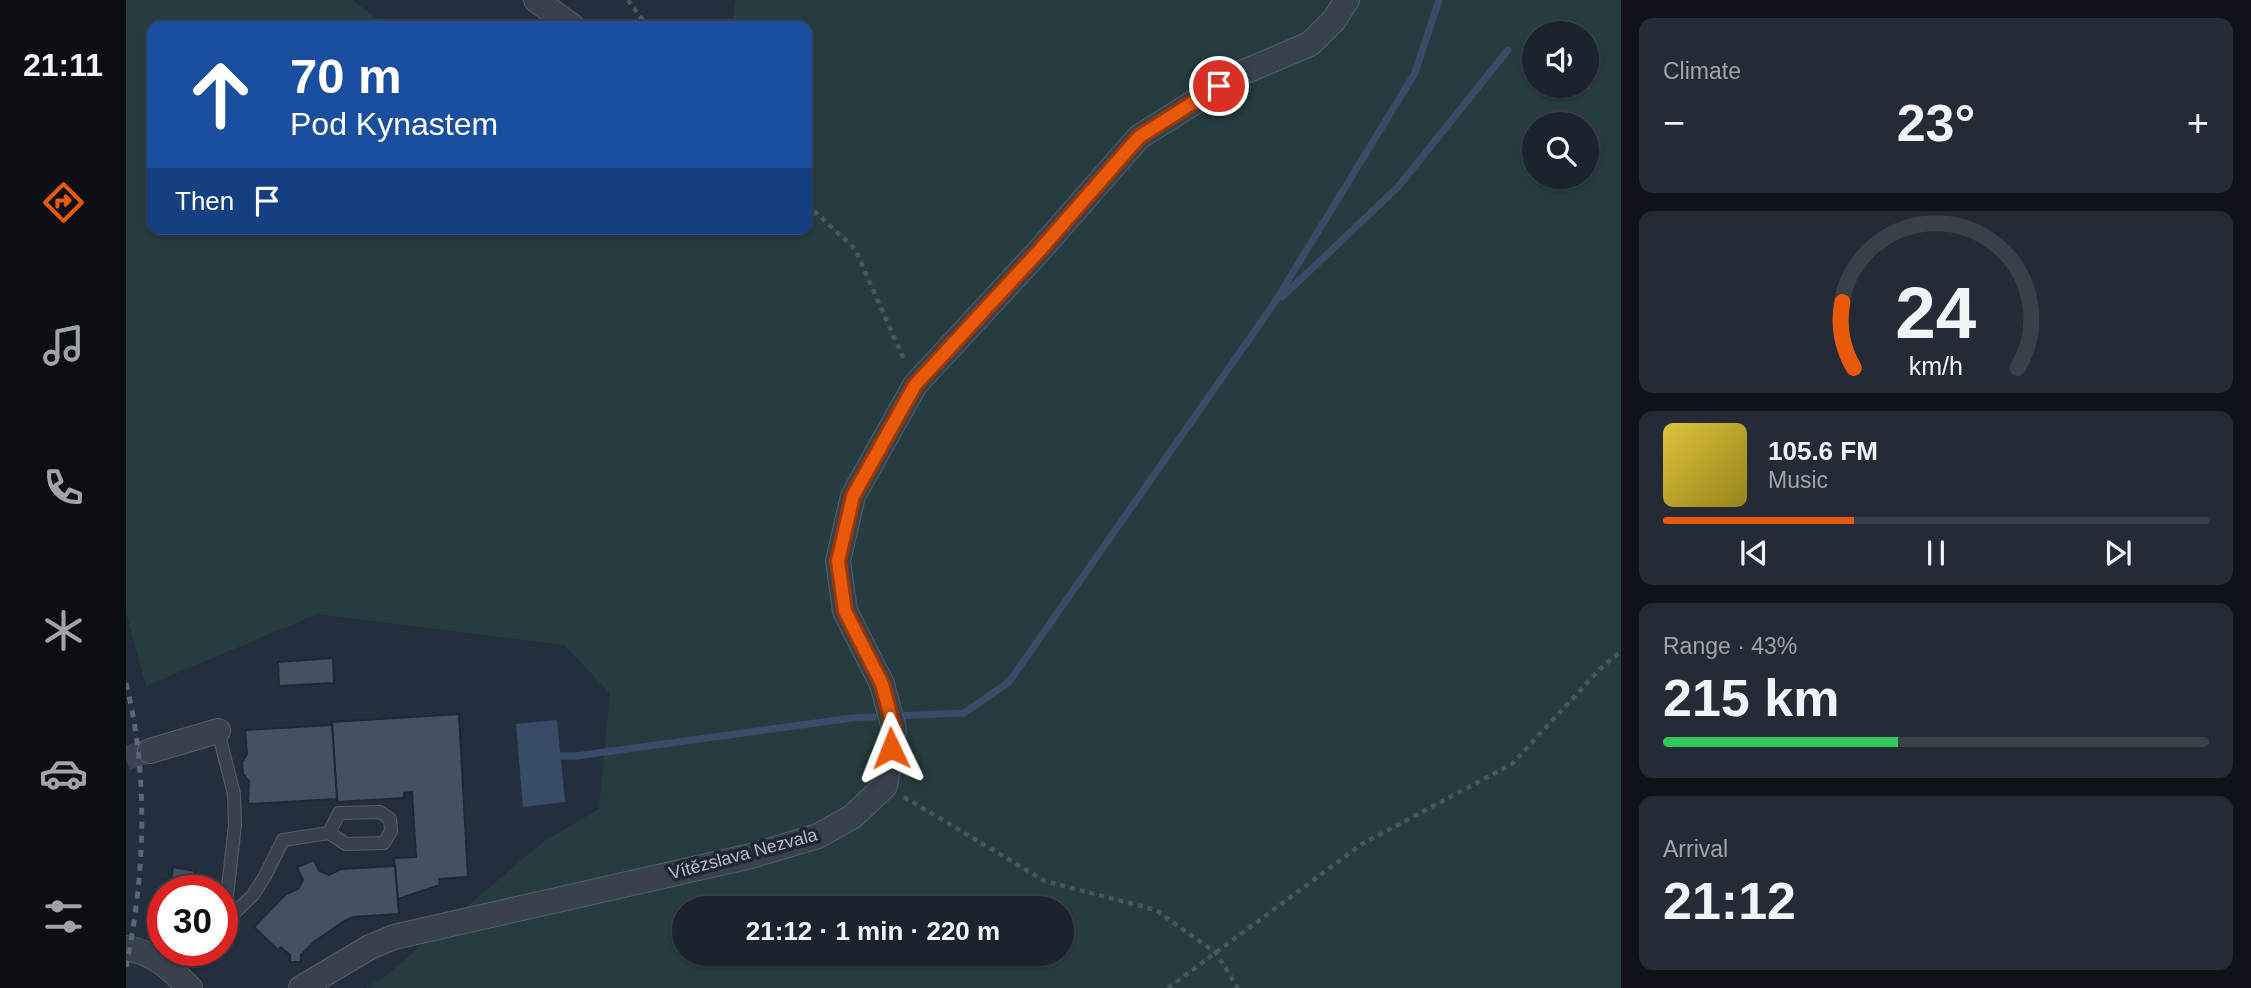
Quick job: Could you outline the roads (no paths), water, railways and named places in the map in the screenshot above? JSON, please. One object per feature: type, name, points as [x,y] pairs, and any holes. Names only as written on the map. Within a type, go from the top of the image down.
[{"type":"street","points":[[536,0],[565,21]]},
{"type":"street","name":"Vítězslava Nezvala","points":[[301,988],[370,947],[394,936],[751,856],[818,836],[852,817],[885,786],[894,729],[882,684],[845,611],[838,561],[853,496],[915,385],[1039,251],[1139,137],[1239,74],[1310,44],[1334,20],[1347,0]]},
{"type":"street","points":[[150,751],[218,731]]},
{"type":"street","points":[[126,948],[152,956],[176,979]]},
{"type":"lane","points":[[218,731],[234,794],[235,825],[229,875]]},
{"type":"lane","points":[[238,910],[253,895],[283,840],[329,833],[346,844],[384,842],[391,831],[390,819],[380,812],[339,813],[329,833]]},
{"type":"water","points":[[557,720],[565,802],[523,807],[516,724]]},
{"type":"waterway","points":[[894,716],[964,713],[1009,682],[1273,305],[1415,73],[1439,0]]},
{"type":"waterway","points":[[1282,297],[1398,187],[1508,50]]},
{"type":"waterway","points":[[552,756],[576,756],[874,717]]},
{"type":"tunnel","points":[[126,758],[150,751]]},
{"type":"railway","points":[[126,683],[138,753],[142,825],[137,897],[126,967]]}]
